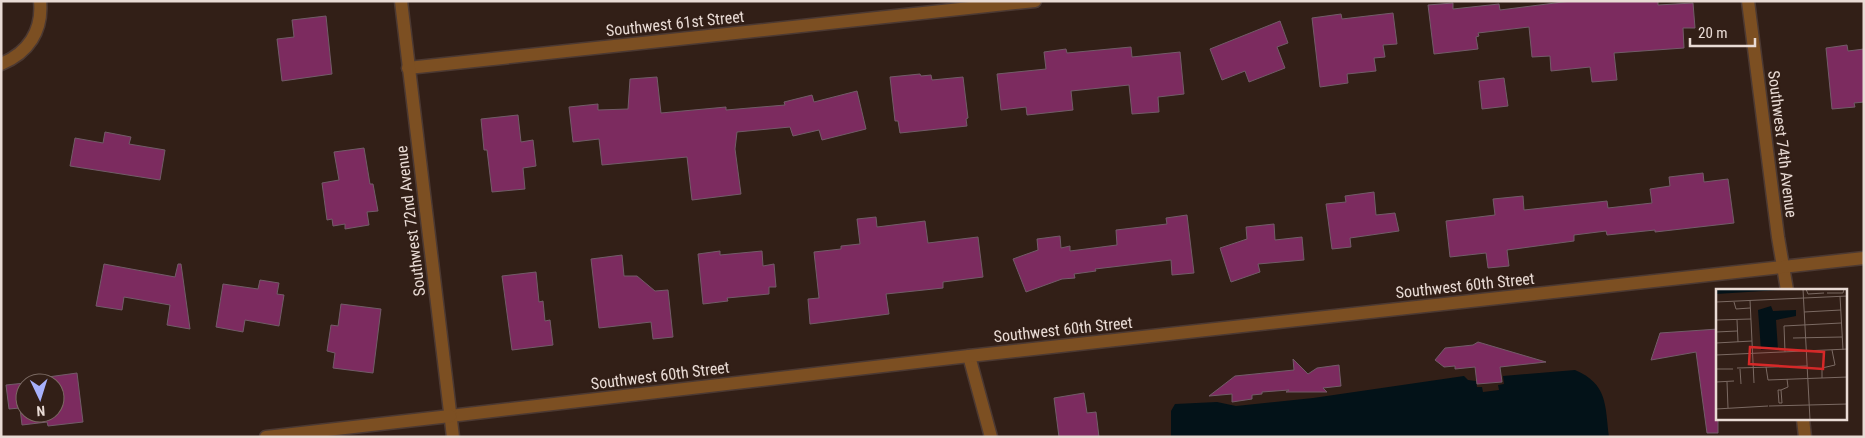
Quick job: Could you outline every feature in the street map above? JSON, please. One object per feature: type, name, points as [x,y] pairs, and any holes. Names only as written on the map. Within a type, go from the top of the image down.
[{"type":"street","points":[[1,64],[22,52],[36,35],[40,15],[40,1]]},
{"type":"street","name":"Southwest 72nd Avenue","points":[[400,1],[453,437]]},
{"type":"street","name":"Southwest 61st Street","points":[[408,68],[1035,1]]},
{"type":"street","name":"Southwest 74th Avenue","points":[[1748,1],[1787,289]]},
{"type":"street","name":"Southwest 60th Street","points":[[266,437],[969,356],[1864,258]]},
{"type":"street","points":[[969,356],[991,437]]},
{"type":"street","points":[[1803,420],[1805,437]]},
{"type":"shaded area","points":[[1575,370],[1594,382],[1599,389],[1605,405],[1609,437],[1171,437],[1171,411],[1175,404],[1217,402],[1236,406],[1313,398],[1464,376],[1468,380],[1476,381],[1477,387],[1482,387],[1483,392],[1499,390],[1498,385],[1504,384],[1503,376]]},
{"type":"building","points":[[1571,1],[1658,1],[1658,5],[1693,3],[1695,28],[1683,28],[1684,48],[1614,53],[1617,80],[1592,82],[1590,67],[1551,71],[1550,56],[1532,57],[1529,27],[1478,33],[1479,36],[1476,37],[1478,49],[1434,54],[1428,5],[1453,3],[1453,9],[1499,4],[1500,10]]},
{"type":"building","points":[[1393,13],[1397,44],[1383,45],[1385,57],[1374,58],[1376,71],[1347,74],[1348,83],[1320,87],[1312,18],[1341,14],[1342,19]]},
{"type":"building","points":[[326,16],[332,74],[282,81],[277,39],[294,37],[292,20]]},
{"type":"building","points":[[1280,21],[1288,43],[1277,47],[1285,68],[1249,82],[1245,71],[1222,80],[1210,49]]},
{"type":"building","points":[[1847,45],[1848,51],[1864,49],[1864,102],[1854,103],[1855,107],[1832,109],[1826,48]]},
{"type":"building","points":[[1131,47],[1132,57],[1180,52],[1184,94],[1158,97],[1159,112],[1132,114],[1129,85],[1071,91],[1073,110],[1027,115],[1026,107],[1001,110],[997,74],[1046,69],[1044,52],[1066,49],[1067,53]]},
{"type":"building","points":[[920,74],[921,76],[931,75],[932,80],[963,77],[968,118],[966,119],[967,126],[900,133],[898,121],[895,121],[890,77]]},
{"type":"building","points":[[657,77],[661,113],[726,107],[726,110],[785,105],[784,102],[812,95],[814,102],[857,91],[866,129],[822,140],[819,130],[793,136],[790,127],[737,132],[735,149],[741,194],[692,200],[687,157],[602,165],[599,139],[573,142],[569,107],[598,104],[598,110],[628,109],[630,79]]},
{"type":"building","points":[[1504,78],[1508,106],[1482,109],[1479,81]]},
{"type":"building","points":[[518,115],[521,142],[533,140],[536,166],[523,168],[525,189],[492,192],[487,150],[484,150],[481,119]]},
{"type":"building","points":[[105,132],[131,137],[129,144],[165,150],[160,180],[70,166],[75,138],[103,143]]},
{"type":"building","points":[[364,148],[370,184],[373,184],[378,211],[367,212],[369,225],[345,229],[345,224],[333,226],[332,219],[327,220],[322,183],[339,180],[334,152]]},
{"type":"building","points":[[1703,173],[1704,182],[1728,179],[1734,223],[1655,232],[1655,230],[1607,235],[1606,231],[1574,235],[1574,241],[1507,250],[1509,266],[1488,268],[1486,253],[1450,257],[1446,221],[1495,215],[1493,199],[1523,196],[1524,210],[1607,201],[1608,208],[1652,203],[1650,189],[1670,186],[1669,177]]},
{"type":"building","points":[[1374,192],[1376,215],[1395,213],[1399,231],[1350,238],[1351,247],[1332,249],[1326,204],[1346,202],[1345,196]]},
{"type":"building","points":[[1187,215],[1194,273],[1172,275],[1171,260],[1095,269],[1096,271],[1074,274],[1075,278],[1062,279],[1026,292],[1013,259],[1038,250],[1037,239],[1060,236],[1061,248],[1070,246],[1070,251],[1117,245],[1116,230],[1167,224],[1166,218]]},
{"type":"building","points":[[876,217],[877,227],[925,221],[928,243],[978,237],[983,277],[943,282],[943,288],[886,294],[889,314],[810,324],[808,299],[819,298],[814,252],[841,249],[841,246],[860,244],[857,219]]},
{"type":"building","points":[[1274,224],[1275,240],[1302,237],[1304,260],[1258,264],[1260,272],[1231,282],[1220,248],[1247,239],[1246,227]]},
{"type":"building","points":[[720,251],[720,255],[762,251],[763,266],[774,264],[776,287],[769,287],[769,294],[727,298],[728,301],[703,304],[698,254]]},
{"type":"building","points":[[622,255],[624,276],[637,276],[655,291],[668,290],[673,337],[653,339],[651,322],[599,328],[591,259]]},
{"type":"building","points":[[104,264],[175,277],[178,264],[181,264],[190,329],[167,325],[170,305],[124,297],[122,310],[96,306]]},
{"type":"building","points":[[536,272],[539,302],[543,301],[545,321],[550,320],[553,345],[512,350],[502,276]]},
{"type":"building","points":[[260,280],[279,283],[277,294],[284,295],[279,326],[245,320],[243,332],[216,327],[223,284],[258,289]]},
{"type":"building","points":[[341,304],[381,309],[373,373],[333,368],[335,353],[327,351],[331,325],[338,326]]},
{"type":"building","points":[[1716,329],[1716,420],[1718,420],[1718,433],[1707,433],[1696,352],[1651,360],[1660,333]]},
{"type":"building","points":[[1478,342],[1546,362],[1500,367],[1502,382],[1477,384],[1475,367],[1455,369],[1455,366],[1444,367],[1435,360],[1445,348],[1473,345]]},
{"type":"building","points":[[1293,359],[1308,374],[1317,368],[1339,365],[1341,386],[1323,388],[1327,392],[1286,392],[1289,390],[1262,392],[1262,394],[1252,395],[1252,399],[1232,402],[1232,394],[1209,396],[1235,376],[1294,370]]},
{"type":"building","points":[[77,373],[83,422],[48,426],[47,423],[65,423],[65,375]]},
{"type":"building","points":[[15,384],[15,408],[9,409],[6,385]]},
{"type":"building","points":[[1084,393],[1087,413],[1096,412],[1099,437],[1059,437],[1054,398]]},
{"type":"building","points":[[22,423],[39,423],[22,425]]}]
